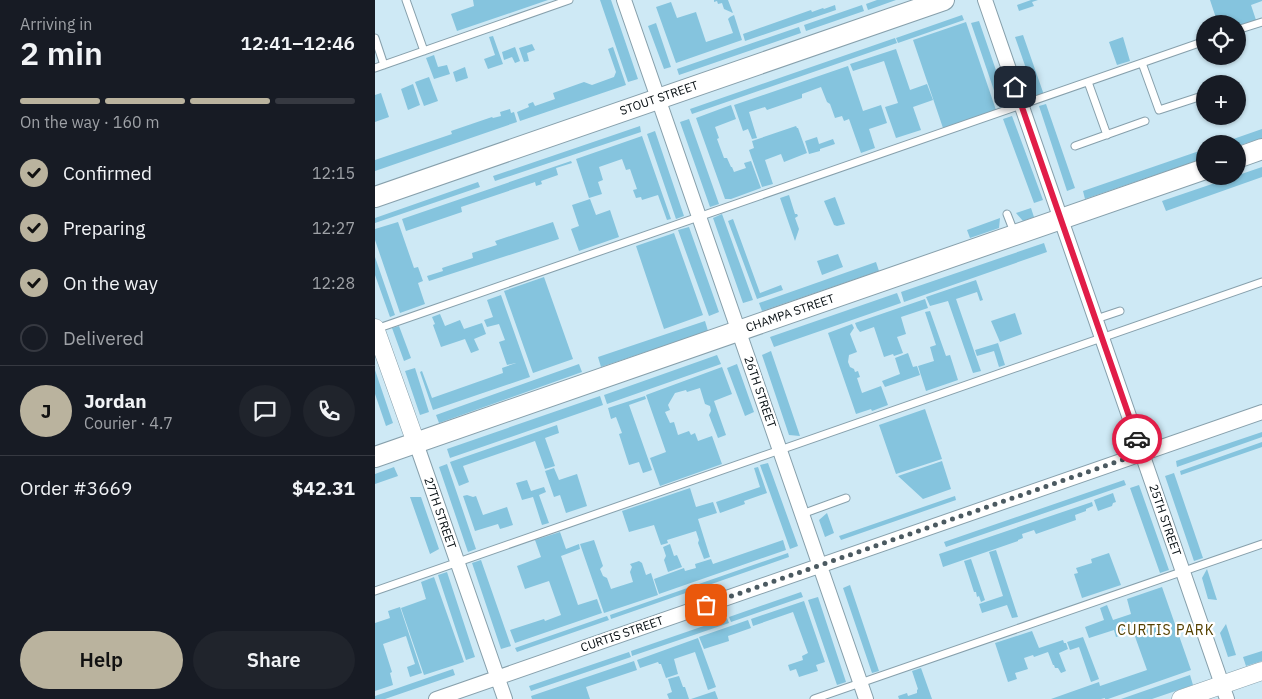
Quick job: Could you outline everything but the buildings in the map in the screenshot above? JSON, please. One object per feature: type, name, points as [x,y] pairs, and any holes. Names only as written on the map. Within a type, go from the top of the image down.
[{"type":"main road","name":"STOUT STREET","points":[[375,197],[944,0]]},
{"type":"main road","points":[[1246,155],[1262,149]]},
{"type":"main road","name":"CHAMPA STREET","points":[[375,457],[1196,172]]},
{"type":"street","name":"26TH STREET","points":[[624,0],[866,699]]},
{"type":"street","name":"25TH STREET","points":[[985,0],[1225,692]]},
{"type":"street","name":"27TH STREET","points":[[375,329],[505,699]]},
{"type":"street","name":"CURTIS STREET","points":[[436,699],[1262,412]]},
{"type":"street","points":[[1181,699],[1225,692],[1262,671]]},
{"type":"lane","points":[[406,0],[424,51]]},
{"type":"lane","points":[[375,68],[569,0]]},
{"type":"lane","points":[[1246,27],[1262,22]]},
{"type":"lane","points":[[375,38],[384,65]]},
{"type":"lane","points":[[375,329],[1196,44]]},
{"type":"lane","points":[[1142,63],[1159,110],[1196,98]]},
{"type":"lane","points":[[1088,82],[1107,135]]},
{"type":"lane","points":[[1075,146],[1145,121]]},
{"type":"lane","points":[[1007,214],[1015,235]]},
{"type":"lane","points":[[375,590],[1262,282]]},
{"type":"lane","points":[[1096,319],[1121,311]]},
{"type":"lane","points":[[802,514],[846,498]]},
{"type":"lane","points":[[814,699],[1262,544]]},
{"type":"shaded area","points":[[473,0],[548,0],[457,31],[451,14],[474,6]]},
{"type":"shaded area","points":[[600,0],[611,0],[638,79],[628,82]]},
{"type":"shaded area","points":[[714,0],[728,0],[733,13],[724,9],[722,3],[718,4]]},
{"type":"shaded area","points":[[877,0],[896,0],[868,10],[866,4]]},
{"type":"shaded area","points":[[1031,0],[1038,0],[1032,2],[1034,6],[1019,11],[1017,5]]},
{"type":"shaded area","points":[[1210,0],[1262,0],[1251,5],[1256,20],[1246,23],[1246,15],[1215,15]]},
{"type":"shaded area","points":[[671,2],[677,18],[696,12],[706,42],[733,33],[728,19],[734,15],[742,40],[676,63],[656,7]]},
{"type":"shaded area","points":[[835,5],[836,10],[745,41],[743,34],[811,10],[812,12]]},
{"type":"shaded area","points":[[862,5],[864,11],[806,31],[804,25]]},
{"type":"shaded area","points":[[962,15],[964,20],[898,43],[896,38]]},
{"type":"shaded area","points":[[979,21],[1009,108],[1001,111],[971,23]]},
{"type":"shaded area","points":[[966,22],[996,110],[943,128],[913,40]]},
{"type":"shaded area","points":[[656,23],[671,67],[664,69],[648,26]]},
{"type":"shaded area","points":[[799,27],[801,33],[679,75],[677,69]]},
{"type":"shaded area","points":[[1023,35],[1044,95],[1036,97],[1015,37]]},
{"type":"shaded area","points":[[493,36],[503,64],[488,69],[484,59],[495,55],[489,37]]},
{"type":"shaded area","points":[[1123,37],[1130,61],[1117,65],[1109,42]]},
{"type":"shaded area","points":[[895,38],[897,43],[692,114],[690,109]]},
{"type":"shaded area","points":[[532,44],[535,50],[527,53],[529,61],[524,62],[519,48]]},
{"type":"shaded area","points":[[515,47],[520,61],[515,63],[512,57],[504,60],[502,52]]},
{"type":"shaded area","points":[[613,47],[626,85],[520,121],[517,112],[529,107],[528,104],[533,102],[535,106],[555,99],[553,93],[584,82],[592,85],[614,77],[616,72],[608,49]]},
{"type":"shaded area","points":[[896,49],[910,90],[927,84],[933,100],[913,107],[921,130],[896,138],[885,107],[898,103],[884,61],[853,71],[850,64]]},
{"type":"shaded area","points":[[434,55],[438,67],[447,65],[450,74],[434,79],[426,58]]},
{"type":"shaded area","points":[[848,66],[863,111],[881,105],[887,123],[869,129],[875,148],[861,153],[849,119],[844,121],[842,116],[835,118],[821,87],[802,94],[802,98],[767,110],[765,107],[749,112],[757,138],[752,139],[748,129],[743,131],[734,105]]},
{"type":"shaded area","points":[[465,67],[468,78],[456,82],[453,72]]},
{"type":"shaded area","points":[[429,77],[438,101],[424,106],[415,82]]},
{"type":"shaded area","points":[[413,84],[420,105],[408,110],[401,89]]},
{"type":"shaded area","points":[[381,93],[389,117],[375,122],[375,95]]},
{"type":"shaded area","points":[[1046,104],[1075,188],[1067,191],[1039,106]]},
{"type":"shaded area","points":[[731,105],[736,119],[715,127],[719,138],[717,139],[724,158],[727,158],[734,172],[746,168],[744,163],[751,161],[761,188],[731,199],[725,199],[696,118]]},
{"type":"shaded area","points":[[510,109],[511,113],[514,112],[517,122],[375,171],[375,160],[452,134],[451,131],[492,117],[501,116],[500,112]]},
{"type":"shaded area","points":[[1012,116],[1043,200],[1034,203],[1003,119]]},
{"type":"shaded area","points":[[689,119],[719,204],[710,207],[680,122]]},
{"type":"shaded area","points":[[640,126],[641,132],[495,181],[493,176]]},
{"type":"shaded area","points":[[796,126],[807,153],[784,162],[781,154],[765,160],[773,184],[762,187],[749,150],[754,148],[752,141]]},
{"type":"shaded area","points":[[1262,129],[1262,138],[1246,143],[1245,135]]},
{"type":"shaded area","points":[[655,131],[684,216],[676,219],[647,134]]},
{"type":"shaded area","points":[[642,136],[671,219],[667,220],[658,195],[642,200],[641,197],[636,198],[633,190],[637,189],[630,169],[626,170],[622,159],[599,167],[603,180],[598,182],[602,194],[589,198],[576,159]]},
{"type":"shaded area","points":[[817,137],[819,144],[833,139],[835,144],[809,154],[805,141]]},
{"type":"shaded area","points":[[1196,152],[1196,161],[1085,199],[1083,191]]},
{"type":"shaded area","points":[[571,161],[572,163],[556,168],[558,175],[541,181],[542,184],[536,186],[535,182],[461,207],[462,212],[406,231],[402,219]]},
{"type":"shaded area","points":[[1262,167],[1262,177],[1246,183],[1246,172]]},
{"type":"shaded area","points":[[478,182],[480,187],[375,223],[375,218]]},
{"type":"shaded area","points":[[1209,185],[1239,185],[1166,211],[1162,201]]},
{"type":"shaded area","points":[[789,195],[795,214],[798,216],[795,218],[799,229],[795,241],[780,198]]},
{"type":"shaded area","points":[[835,197],[845,224],[837,226],[834,225],[824,201]]},
{"type":"shaded area","points":[[590,199],[596,215],[610,210],[619,237],[579,251],[571,229],[579,226],[572,205]]},
{"type":"shaded area","points":[[1031,208],[1034,217],[1023,221],[1016,213]]},
{"type":"shaded area","points":[[722,214],[753,300],[743,303],[713,218]]},
{"type":"shaded area","points":[[1000,218],[999,228],[970,238],[967,230]]},
{"type":"shaded area","points":[[733,219],[760,293],[781,285],[783,290],[757,299],[728,221]]},
{"type":"shaded area","points":[[398,222],[414,268],[418,267],[423,281],[418,283],[425,304],[400,313],[375,240],[375,229]]},
{"type":"shaded area","points":[[553,222],[559,239],[429,281],[427,276],[443,271],[442,268],[473,258],[472,253],[497,245],[495,241]]},
{"type":"shaded area","points":[[689,227],[719,312],[709,316],[678,230]]},
{"type":"shaded area","points":[[674,233],[703,315],[664,329],[636,246]]},
{"type":"shaded area","points":[[1044,243],[1047,252],[904,302],[901,292]]},
{"type":"shaded area","points":[[838,254],[843,267],[822,275],[817,261]]},
{"type":"shaded area","points":[[375,257],[395,315],[390,317],[375,275]]},
{"type":"shaded area","points":[[876,262],[879,271],[762,311],[759,303]]},
{"type":"shaded area","points":[[544,277],[573,359],[533,373],[504,291]]},
{"type":"shaded area","points":[[976,280],[983,300],[980,301],[977,292],[956,299],[981,371],[973,373],[948,301],[930,306],[926,297]]},
{"type":"shaded area","points":[[897,293],[901,303],[774,347],[770,337]]},
{"type":"shaded area","points":[[501,295],[530,377],[433,410],[420,372],[422,371],[432,398],[503,373],[502,368],[516,363],[507,365],[499,342],[505,340],[499,324],[487,327],[484,320],[493,317],[487,300]]},
{"type":"shaded area","points":[[925,299],[928,308],[901,317],[906,334],[897,337],[903,353],[884,357],[874,327],[860,332],[855,323]]},
{"type":"shaded area","points":[[930,311],[946,356],[950,355],[958,380],[926,391],[918,366],[934,361],[930,347],[936,345],[925,312]]},
{"type":"shaded area","points":[[1015,313],[1022,334],[1000,342],[991,321]]},
{"type":"shaded area","points":[[440,314],[445,326],[460,320],[464,329],[482,323],[486,334],[474,339],[479,350],[471,353],[465,339],[441,347],[432,317]]},
{"type":"shaded area","points":[[705,321],[708,331],[601,367],[598,357]]},
{"type":"shaded area","points":[[852,324],[854,328],[850,334],[857,352],[849,355],[848,362],[850,367],[855,372],[858,371],[860,377],[857,378],[862,393],[881,386],[888,405],[856,414],[828,333]]},
{"type":"shaded area","points":[[399,326],[411,358],[404,361],[392,328]]},
{"type":"shaded area","points":[[998,343],[1005,365],[999,367],[994,351],[977,356],[975,350]]},
{"type":"shaded area","points":[[771,351],[800,436],[789,435],[762,355]]},
{"type":"shaded area","points":[[908,353],[913,367],[917,366],[920,375],[885,387],[882,381],[900,374],[895,358]]},
{"type":"shaded area","points":[[717,355],[721,364],[607,404],[604,395]]},
{"type":"shaded area","points":[[579,364],[582,372],[439,423],[436,415]]},
{"type":"shaded area","points":[[737,364],[754,412],[745,416],[727,368]]},
{"type":"shaded area","points":[[722,367],[732,394],[714,401],[726,435],[718,438],[709,415],[711,411],[710,406],[705,404],[700,388],[675,393],[668,405],[670,410],[665,412],[670,423],[674,422],[678,435],[689,431],[691,435],[695,433],[698,441],[712,436],[722,464],[660,486],[650,458],[666,452],[646,395]]},
{"type":"shaded area","points":[[415,368],[429,412],[420,415],[405,371]]},
{"type":"shaded area","points":[[375,370],[393,423],[386,426],[375,394]]},
{"type":"shaded area","points":[[600,396],[603,405],[450,458],[447,449]]},
{"type":"shaded area","points":[[645,396],[646,399],[629,405],[652,470],[643,473],[639,462],[629,465],[619,434],[622,433],[616,417],[611,419],[608,408]]},
{"type":"shaded area","points":[[925,409],[942,459],[896,474],[879,425]]},
{"type":"shaded area","points":[[557,425],[559,433],[545,438],[555,466],[545,469],[535,441],[463,466],[469,482],[459,486],[450,462]]},
{"type":"shaded area","points":[[1262,432],[1262,437],[1177,467],[1176,461]]},
{"type":"shaded area","points":[[1262,442],[1262,447],[1181,475],[1180,471]]},
{"type":"shaded area","points":[[942,461],[951,489],[923,499],[898,476]]},
{"type":"shaded area","points":[[768,463],[798,546],[790,549],[760,465]]},
{"type":"shaded area","points":[[447,464],[476,549],[468,552],[439,467]]},
{"type":"shaded area","points":[[394,467],[398,476],[375,484],[375,474]]},
{"type":"shaded area","points":[[758,467],[767,493],[744,501],[745,504],[720,513],[716,502],[760,487],[754,468]]},
{"type":"shaded area","points":[[554,468],[559,480],[577,474],[587,506],[566,513],[560,495],[554,497],[545,471]]},
{"type":"shaded area","points":[[1174,473],[1203,558],[1194,561],[1165,476]]},
{"type":"shaded area","points":[[527,480],[531,491],[544,487],[546,492],[539,495],[549,523],[542,525],[533,497],[522,500],[516,483]]},
{"type":"shaded area","points":[[1124,480],[1126,485],[946,547],[944,542]]},
{"type":"shaded area","points":[[1139,485],[1169,570],[1160,573],[1130,488]]},
{"type":"shaded area","points":[[690,488],[696,507],[713,502],[717,513],[698,519],[710,557],[704,559],[696,531],[667,540],[668,543],[661,545],[654,525],[629,532],[622,511]]},
{"type":"shaded area","points":[[1113,493],[1116,502],[1112,506],[1098,511],[1094,500]]},
{"type":"shaded area","points":[[463,496],[476,496],[483,515],[507,507],[513,525],[500,529],[498,524],[475,531]]},
{"type":"shaded area","points":[[955,496],[956,500],[841,540],[839,536]]},
{"type":"shaded area","points":[[410,497],[421,497],[439,549],[430,554]]},
{"type":"shaded area","points":[[1092,502],[1093,506],[1075,515],[1076,520],[1036,534],[1034,530],[1022,534],[1023,538],[1018,541],[943,567],[939,554]]},
{"type":"shaded area","points":[[827,513],[834,533],[825,537],[819,520]]},
{"type":"shaded area","points":[[560,532],[566,549],[579,544],[580,549],[561,556],[578,605],[597,599],[602,613],[515,643],[510,630],[561,615],[549,581],[525,589],[517,566],[541,557],[535,540]]},
{"type":"shaded area","points":[[594,540],[603,566],[600,569],[603,576],[607,578],[611,589],[633,582],[630,564],[639,561],[642,563],[646,575],[651,573],[658,595],[604,613],[580,544]]},
{"type":"shaded area","points":[[783,540],[786,550],[659,594],[654,579],[684,568],[685,571],[696,568],[695,564],[711,559],[713,564]]},
{"type":"shaded area","points":[[670,544],[674,556],[677,555],[682,567],[668,572],[664,560],[666,556],[663,547]]},
{"type":"shaded area","points":[[996,550],[1018,617],[1012,618],[1007,605],[982,613],[979,604],[1003,596],[989,552]]},
{"type":"shaded area","points":[[788,553],[789,557],[611,619],[610,615]]},
{"type":"shaded area","points":[[1109,553],[1121,585],[1082,598],[1074,574],[1078,573],[1076,568],[1092,563],[1091,559]]},
{"type":"shaded area","points":[[971,559],[985,600],[981,602],[979,596],[977,597],[976,592],[974,592],[964,561]]},
{"type":"shaded area","points":[[481,560],[511,646],[501,649],[472,563]]},
{"type":"shaded area","points":[[1207,569],[1217,600],[1208,599],[1202,578]]},
{"type":"shaded area","points":[[447,572],[475,657],[466,660],[438,575]]},
{"type":"shaded area","points":[[434,577],[464,662],[424,675],[401,608],[426,599],[421,582]]},
{"type":"shaded area","points":[[850,585],[879,671],[872,673],[843,588]]},
{"type":"shaded area","points":[[1162,587],[1191,670],[1108,699],[1051,699],[1099,682],[1100,686],[1147,670],[1133,631],[1116,637],[1114,630],[1089,638],[1085,627],[1104,620],[1100,608],[1107,605],[1113,620],[1131,614],[1127,599]]},
{"type":"shaded area","points":[[801,592],[803,597],[731,622],[729,617]]},
{"type":"shaded area","points":[[818,597],[846,682],[837,685],[808,600]]},
{"type":"shaded area","points":[[804,601],[825,662],[816,665],[818,671],[799,677],[796,669],[790,671],[788,665],[803,660],[802,656],[808,653],[793,612],[753,626],[751,619]]},
{"type":"shaded area","points":[[400,607],[422,673],[410,677],[407,667],[415,664],[406,636],[383,644],[392,672],[390,673],[393,685],[375,691],[375,623],[390,618],[388,611]]},
{"type":"shaded area","points":[[607,616],[609,620],[517,652],[515,648]]},
{"type":"shaded area","points":[[727,618],[729,623],[632,656],[631,651]]},
{"type":"shaded area","points":[[748,620],[751,628],[728,636],[729,641],[704,649],[699,637]]},
{"type":"shaded area","points":[[1226,624],[1236,655],[1228,657],[1220,633]]},
{"type":"shaded area","points":[[1032,631],[1039,648],[1063,640],[1066,643],[1068,649],[1059,653],[1066,671],[1061,673],[1058,668],[1055,668],[1048,652],[1024,658],[1028,669],[1015,673],[1017,679],[1008,682],[995,643]]},
{"type":"shaded area","points":[[1083,637],[1099,679],[1091,682],[1079,647],[1070,650],[1067,642]]},
{"type":"shaded area","points":[[698,638],[716,687],[708,690],[695,652],[674,659],[678,674],[666,678],[661,664],[658,662],[640,668],[637,660]]},
{"type":"shaded area","points":[[1262,651],[1262,661],[1246,666],[1243,657]]},
{"type":"shaded area","points":[[629,652],[631,657],[531,691],[529,686]]},
{"type":"shaded area","points":[[634,661],[637,670],[586,687],[590,699],[532,699],[531,696]]},
{"type":"shaded area","points":[[921,668],[932,699],[899,699],[898,696],[907,693],[908,696],[917,693],[918,689],[912,671]]},
{"type":"shaded area","points":[[453,669],[455,675],[385,699],[375,699],[375,696]]},
{"type":"shaded area","points":[[1190,675],[1193,685],[1152,699],[1121,699]]},
{"type":"shaded area","points":[[679,676],[689,699],[669,699],[667,694],[672,692],[668,679]]},
{"type":"shaded area","points":[[715,691],[718,699],[691,699]]},
{"type":"way so far","points":[[706,605],[1142,453],[1137,439]]},
{"type":"district","name":"CURTIS PARK","points":[[1166,630]]},
{"type":"route","points":[[1015,87],[1137,439]]}]
